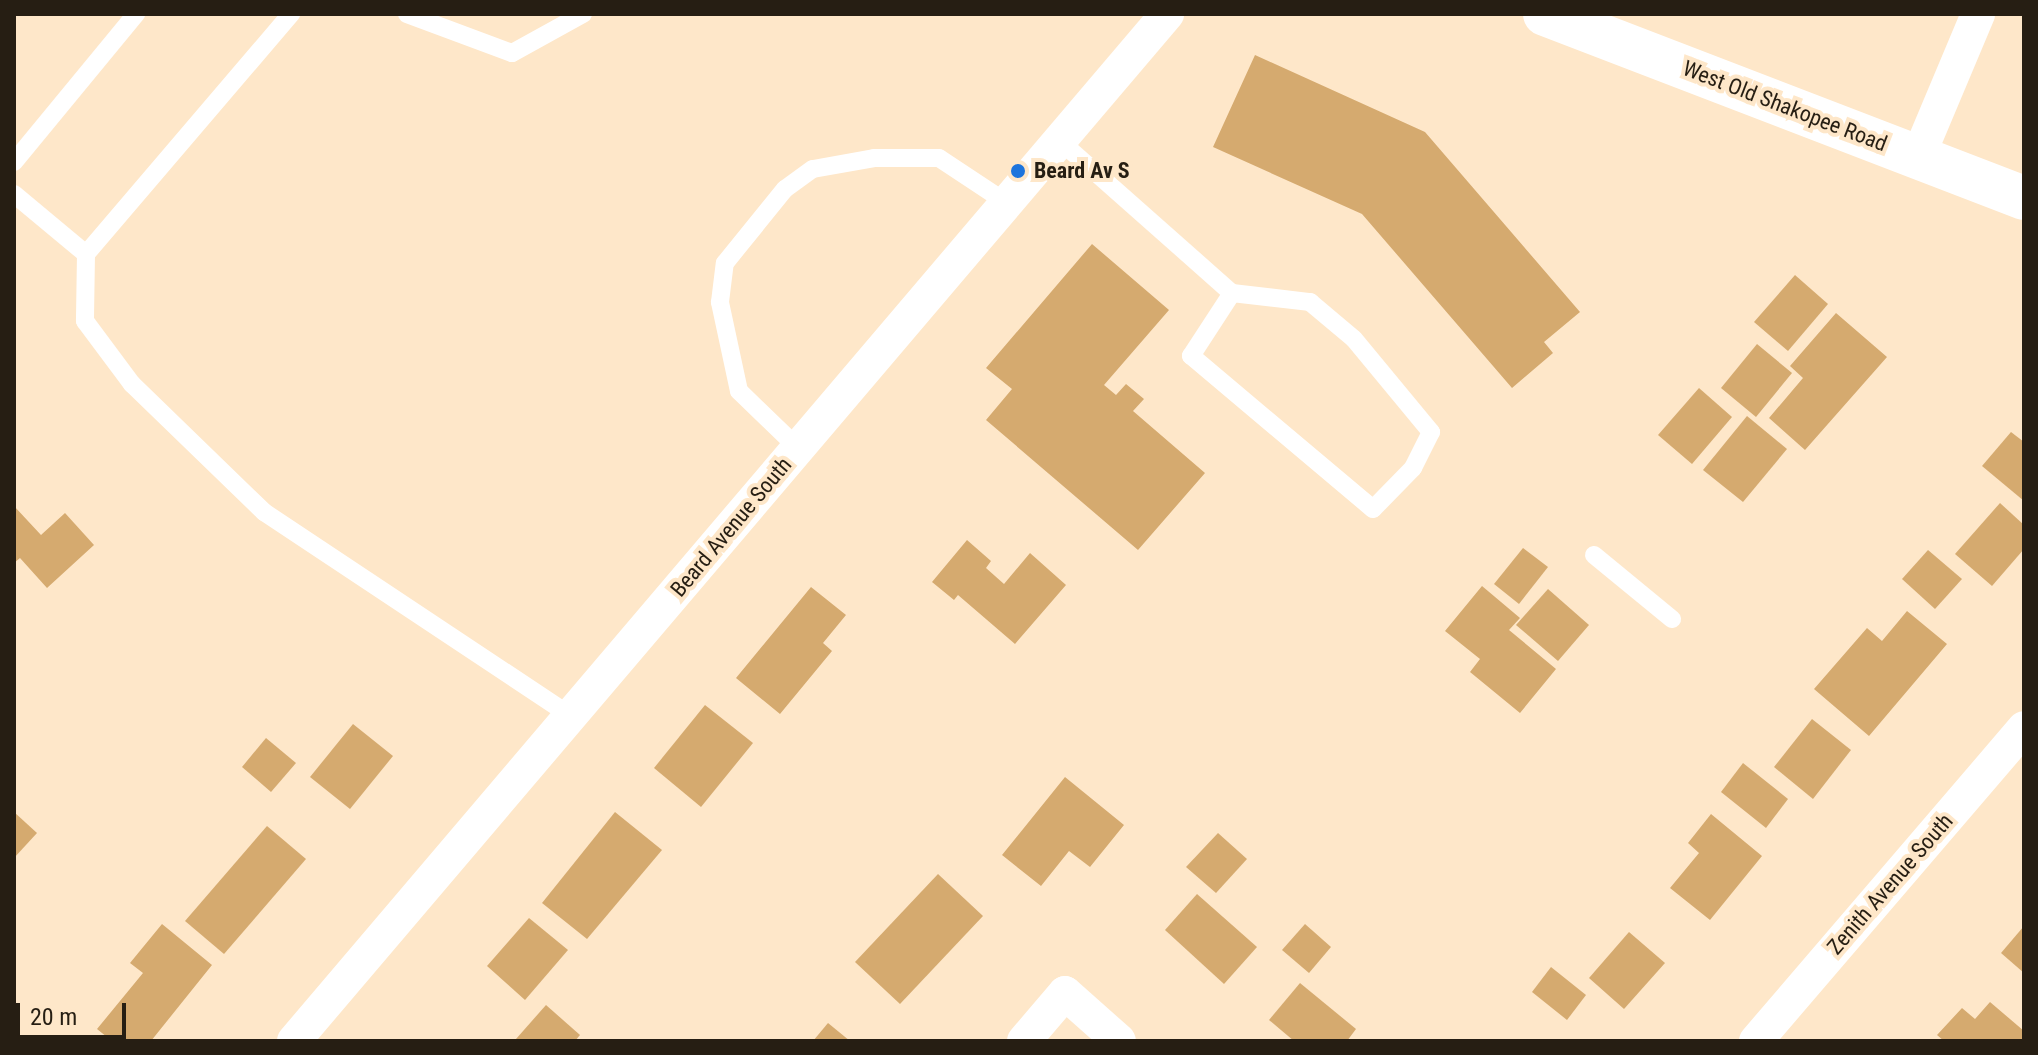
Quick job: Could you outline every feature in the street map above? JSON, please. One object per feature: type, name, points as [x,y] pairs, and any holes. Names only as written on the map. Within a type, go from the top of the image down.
[{"type":"main road","name":"West Old Shakopee Road","points":[[1545,14],[2024,198]]},
{"type":"street","name":"Beard Avenue South","points":[[294,1041],[1167,14]]},
{"type":"street","points":[[1918,157],[1978,14]]},
{"type":"street","name":"Zenith Avenue South","points":[[1756,1041],[2024,728]]},
{"type":"street","points":[[1024,1041],[1065,993],[1119,1041]]},
{"type":"lane","points":[[14,162],[136,14]]},
{"type":"lane","points":[[291,14],[86,254],[85,321],[132,384],[264,512],[571,716]]},
{"type":"lane","points":[[407,14],[512,53],[583,14]]},
{"type":"lane","points":[[1060,141],[1232,293],[1310,302],[1354,339],[1431,432],[1413,468],[1373,509],[1191,356],[1232,293]]},
{"type":"lane","points":[[798,448],[739,391],[720,302],[725,263],[785,189],[813,169],[874,158],[939,158],[1007,203]]},
{"type":"lane","points":[[14,194],[86,254]]},
{"type":"lane","points":[[1594,555],[1672,619]]},
{"type":"building","points":[[1255,55],[1425,132],[1580,312],[1544,342],[1553,353],[1512,388],[1362,214],[1213,147]]},
{"type":"building","points":[[1092,244],[1169,310],[1104,385],[1116,395],[1126,384],[1144,399],[1133,411],[1205,473],[1138,550],[986,420],[1012,389],[986,368]]},
{"type":"building","points":[[1795,275],[1828,304],[1788,351],[1754,322]]},
{"type":"building","points":[[1836,313],[1887,357],[1805,450],[1769,418],[1803,378],[1790,366]]},
{"type":"building","points":[[1757,344],[1792,373],[1756,417],[1721,388]]},
{"type":"building","points":[[1699,388],[1732,417],[1692,464],[1658,435]]},
{"type":"building","points":[[1747,416],[1787,449],[1743,502],[1703,470]]},
{"type":"building","points":[[2011,432],[2024,442],[2024,501],[1982,466]]},
{"type":"building","points":[[2000,503],[2024,525],[2024,549],[1992,586],[1955,554]]},
{"type":"building","points":[[14,506],[41,535],[65,513],[94,545],[47,588],[20,558],[14,563]]},
{"type":"building","points":[[967,540],[991,561],[986,568],[1004,584],[1030,553],[1066,585],[1015,644],[958,595],[954,600],[932,582]]},
{"type":"building","points":[[1523,548],[1548,567],[1519,604],[1494,584]]},
{"type":"building","points":[[1928,550],[1962,579],[1935,609],[1902,579]]},
{"type":"building","points":[[1482,586],[1520,618],[1509,630],[1556,669],[1520,713],[1470,672],[1480,659],[1445,631]]},
{"type":"building","points":[[811,587],[846,615],[823,643],[832,651],[780,714],[736,678]]},
{"type":"building","points":[[1548,589],[1589,625],[1558,661],[1516,625]]},
{"type":"building","points":[[1907,611],[1947,644],[1869,736],[1814,689],[1867,628],[1882,641]]},
{"type":"building","points":[[705,705],[753,743],[701,807],[654,768]]},
{"type":"building","points":[[1812,719],[1851,750],[1813,799],[1774,767]]},
{"type":"building","points":[[353,724],[393,756],[350,809],[310,777]]},
{"type":"building","points":[[266,738],[296,763],[271,792],[242,767]]},
{"type":"building","points":[[1743,763],[1788,799],[1766,828],[1721,792]]},
{"type":"building","points":[[1065,777],[1124,825],[1090,867],[1069,851],[1041,886],[1002,855]]},
{"type":"building","points":[[14,812],[37,833],[14,858]]},
{"type":"building","points":[[615,812],[662,850],[587,939],[542,903]]},
{"type":"building","points":[[1711,814],[1762,856],[1710,920],[1670,888],[1699,853],[1688,843]]},
{"type":"building","points":[[267,826],[306,859],[224,954],[185,921]]},
{"type":"building","points":[[1218,833],[1247,859],[1216,893],[1186,867]]},
{"type":"building","points":[[938,874],[983,916],[900,1004],[855,962]]},
{"type":"building","points":[[1197,894],[1257,947],[1224,984],[1165,930]]},
{"type":"building","points":[[529,918],[568,950],[525,1000],[487,966]]},
{"type":"building","points":[[162,924],[212,965],[151,1041],[112,1041],[97,1029],[143,973],[130,963]]},
{"type":"building","points":[[1305,924],[1331,947],[1309,973],[1282,950]]},
{"type":"building","points":[[2024,926],[2024,973],[2001,953]]},
{"type":"building","points":[[1629,932],[1665,963],[1624,1009],[1589,978]]},
{"type":"building","points":[[1551,967],[1586,995],[1567,1020],[1532,992]]},
{"type":"building","points":[[1300,983],[1356,1029],[1347,1041],[1294,1041],[1269,1020]]},
{"type":"building","points":[[1990,1002],[2024,1031],[2024,1041],[1944,1041],[1937,1035],[1962,1008],[1975,1019]]},
{"type":"building","points":[[546,1005],[580,1035],[575,1041],[516,1039]]},
{"type":"building","points":[[828,1023],[850,1041],[813,1041]]},
{"type":"place","name":"Beard Av S","points":[[1018,171]]}]
